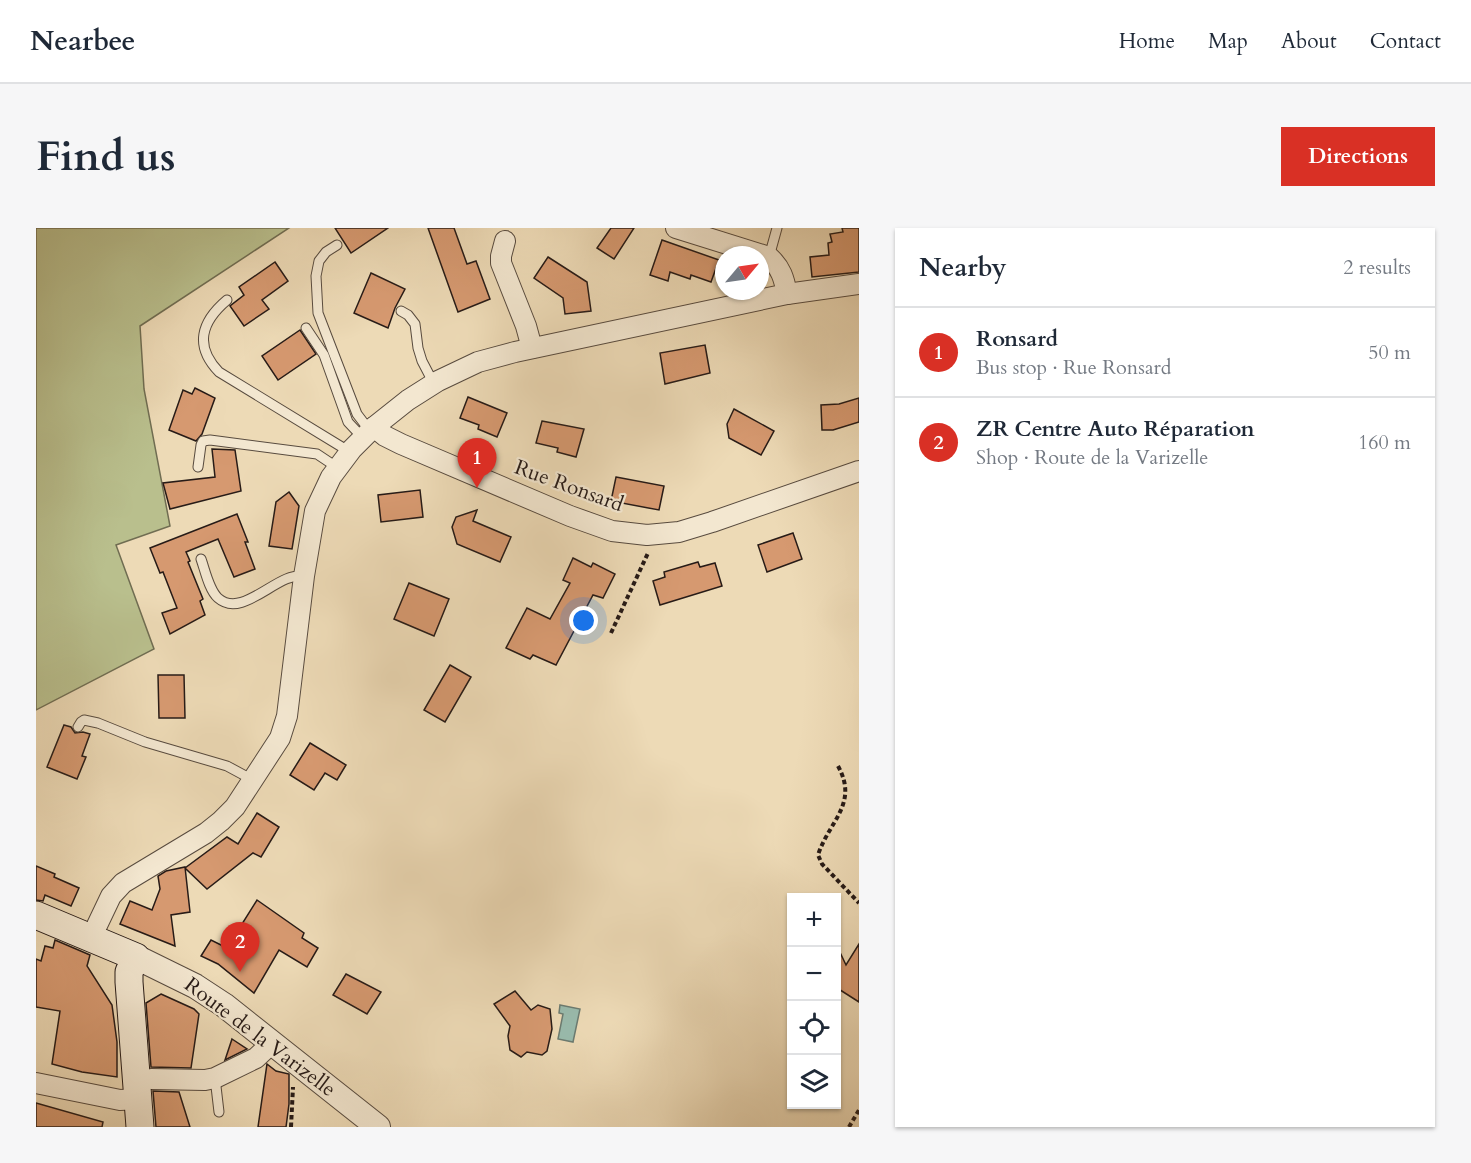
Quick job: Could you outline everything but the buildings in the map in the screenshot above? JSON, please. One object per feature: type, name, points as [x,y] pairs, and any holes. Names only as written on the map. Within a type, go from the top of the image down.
[{"type":"main road","name":"Route de la Varizelle","points":[[36,915],[136,957]]},
{"type":"main road","points":[[136,957],[129,972],[129,982],[144,1089],[140,1127]]},
{"type":"street","points":[[676,228],[734,246]]},
{"type":"street","points":[[505,240],[501,263],[526,326],[532,348]]},
{"type":"street","points":[[769,257],[782,273],[787,294]]},
{"type":"street","points":[[92,938],[111,896],[123,883],[206,833],[221,821],[235,807],[280,738],[287,716],[304,576],[315,511],[331,477],[359,443],[408,400],[478,362],[532,348],[787,294],[859,284]]},
{"type":"street","name":"Rue Ronsard","points":[[359,443],[385,436],[570,516],[612,531],[650,535],[679,532],[712,522],[859,471]]},
{"type":"street","name":"Route de la Varizelle","points":[[136,957],[195,986],[272,1043],[378,1127]]},
{"type":"street","points":[[36,1083],[120,1100],[144,1089],[215,1078],[256,1058],[272,1043]]},
{"type":"lane","points":[[769,257],[777,228]]},
{"type":"lane","points":[[337,245],[326,252],[319,261],[316,276],[318,313],[357,414],[359,443]]},
{"type":"lane","points":[[227,300],[218,308],[202,334],[203,343],[219,372],[359,443]]},
{"type":"lane","points":[[401,311],[408,315],[415,324],[422,362],[434,384]]},
{"type":"lane","points":[[306,328],[324,355],[348,422],[359,443]]},
{"type":"lane","points":[[198,467],[203,441],[317,454],[359,443]]},
{"type":"lane","points":[[201,559],[214,592],[218,598],[231,604],[242,602],[293,576],[304,576]]},
{"type":"lane","points":[[78,727],[84,720],[98,723],[163,748],[227,766],[253,780]]},
{"type":"lane","points":[[215,1078],[219,1112]]},
{"type":"path","points":[[610,633],[647,558],[650,535]]},
{"type":"path","points":[[838,766],[847,781],[849,800],[818,855],[822,864],[859,903]]},
{"type":"path","points":[[291,1127],[293,1084]]},
{"type":"path","points":[[849,1127],[859,1110]]},
{"type":"green space","points":[[36,228],[289,228],[140,326],[144,389],[170,526],[116,545],[154,649],[36,710]]},
{"type":"shaded area","points":[[560,1005],[580,1009],[573,1042],[558,1039],[563,1014],[559,1013]]},
{"type":"place","name":"Ronsard","points":[[477,488]]},
{"type":"place","name":"ZR Centre Auto Réparation","points":[[240,972]]}]
